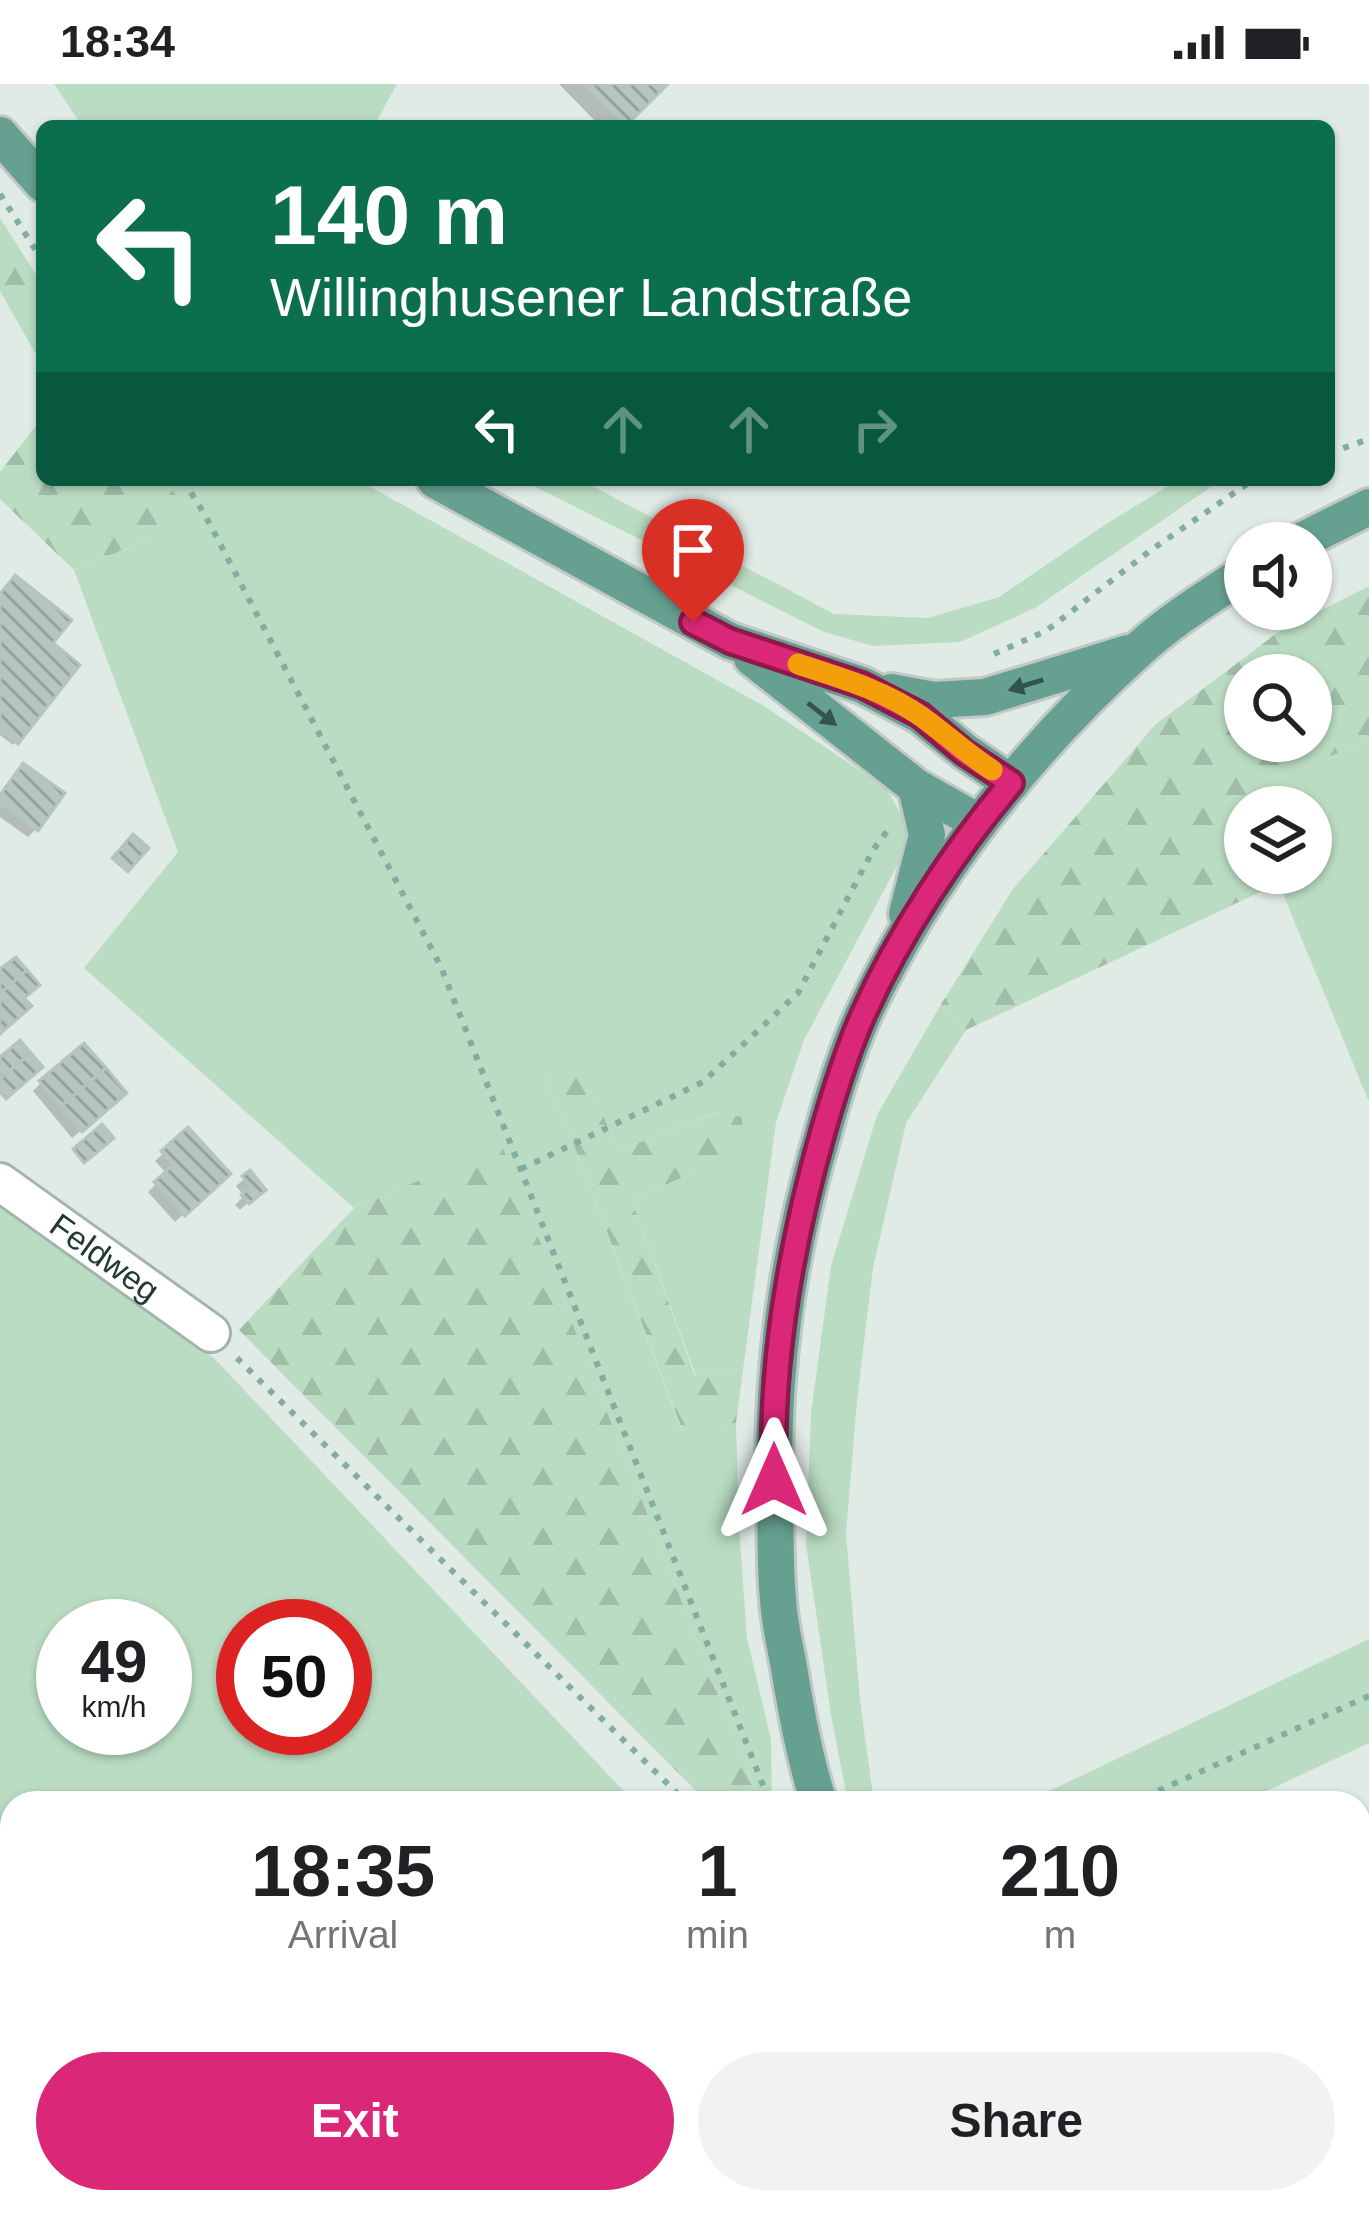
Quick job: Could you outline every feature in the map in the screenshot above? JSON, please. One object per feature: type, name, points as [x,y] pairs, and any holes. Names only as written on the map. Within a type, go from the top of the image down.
[{"type":"main road","points":[[0,135],[36,176]]},
{"type":"main road","points":[[446,486],[730,641],[916,787],[994,802]]},
{"type":"main road","points":[[1332,526],[1369,507]]},
{"type":"main road","points":[[815,1791],[803,1754],[778,1600],[772,1441],[789,1269],[836,1086],[863,1014],[899,946],[994,802],[1075,711],[1138,650],[1224,587]]},
{"type":"main road","points":[[730,641],[862,685],[934,700],[985,697],[1138,650]]},
{"type":"main road","points":[[862,685],[920,715],[964,752],[994,802]]},
{"type":"main road","points":[[899,946],[927,835],[916,787]]},
{"type":"street","name":"Feldweg","points":[[0,1181],[212,1333]]},
{"type":"path","points":[[0,194],[36,251]]},
{"type":"path","points":[[1335,451],[1369,439]]},
{"type":"path","points":[[187,486],[441,967],[765,1791]]},
{"type":"path","points":[[985,697],[981,660],[1046,631],[1150,550],[1244,486]]},
{"type":"path","points":[[520,1169],[703,1082],[798,993],[873,850],[916,787]]},
{"type":"path","points":[[212,1333],[675,1791]]},
{"type":"path","points":[[1158,1791],[1369,1696]]},
{"type":"green space","points":[[54,84],[397,84],[377,120],[78,120]]},
{"type":"green space","points":[[0,218],[36,275],[36,354],[0,291]]},
{"type":"green space","points":[[36,426],[36,486],[170,486],[192,521],[74,570],[0,499],[0,472]]},
{"type":"green space","points":[[170,486],[369,486],[764,706],[886,788],[908,826],[906,849],[804,1040],[776,1122],[743,1370],[696,1376],[632,1201],[742,1148],[718,1112],[620,1150],[578,1067],[543,1073],[682,1431],[736,1423],[747,1638],[771,1740],[772,1791],[756,1791],[502,1146],[354,1208],[84,968],[178,852],[74,570],[191,521]]},
{"type":"green space","points":[[534,486],[592,486],[834,614],[928,618],[999,597],[1168,486],[1212,486],[1035,608],[960,642],[873,646],[824,632]]},
{"type":"green space","points":[[1369,586],[1369,740],[1332,756],[1332,654],[1249,654],[1283,630],[1332,630],[1332,605]]},
{"type":"green space","points":[[1224,673],[1224,762],[1317,762],[1281,777],[1284,786],[1224,786],[1224,894],[1256,894],[966,1030],[940,1006],[1013,889],[1155,725]]},
{"type":"green space","points":[[1369,740],[1369,1102],[1283,894],[1332,894],[1332,786],[1284,786],[1280,777],[1316,762],[1332,762],[1332,755]]},
{"type":"green space","points":[[940,1006],[966,1030],[906,1123],[873,1268],[857,1401],[846,1534],[872,1791],[846,1791],[806,1544],[811,1413],[831,1266],[877,1115]]},
{"type":"green space","points":[[578,1066],[620,1150],[719,1112],[742,1117],[743,1148],[632,1201],[695,1376],[743,1370],[736,1423],[683,1432],[543,1073]]},
{"type":"green space","points":[[502,1145],[756,1791],[696,1791],[239,1330],[354,1208]]},
{"type":"green space","points":[[0,1201],[214,1358],[624,1791],[0,1791]]},
{"type":"green space","points":[[1369,1639],[1369,1743],[1267,1791],[1049,1791]]},
{"type":"building","points":[[584,84],[668,84],[632,120],[620,120]]},
{"type":"building","points":[[15,575],[72,620],[53,643],[80,665],[18,744],[0,730],[0,594]]},
{"type":"building","points":[[23,763],[65,793],[38,831],[0,804],[0,795]]},
{"type":"building","points":[[133,834],[149,848],[128,872],[112,858]]},
{"type":"building","points":[[16,957],[27,970],[0,994],[0,969]]},
{"type":"building","points":[[27,970],[40,985],[24,998],[32,1006],[0,1034],[0,994]]},
{"type":"building","points":[[20,1040],[31,1053],[0,1079],[0,1057]]},
{"type":"building","points":[[84,1043],[106,1068],[60,1107],[39,1081]]},
{"type":"building","points":[[31,1053],[43,1067],[6,1099],[0,1092],[0,1079]]},
{"type":"building","points":[[106,1068],[127,1093],[82,1132],[60,1107]]},
{"type":"building","points":[[102,1124],[114,1138],[84,1163],[73,1149]]},
{"type":"building","points":[[188,1127],[231,1174],[185,1216],[154,1182],[173,1165],[161,1151]]},
{"type":"building","points":[[250,1170],[266,1190],[249,1204],[241,1195],[251,1187],[242,1176]]},
{"type":"slow traffic","points":[[798,664],[862,685],[920,715],[992,770]]},
{"type":"route","points":[[693,622],[730,641],[862,685],[920,715],[1011,783],[978,822],[899,946],[863,1014],[836,1086],[789,1269],[776,1365],[774,1480]]}]
